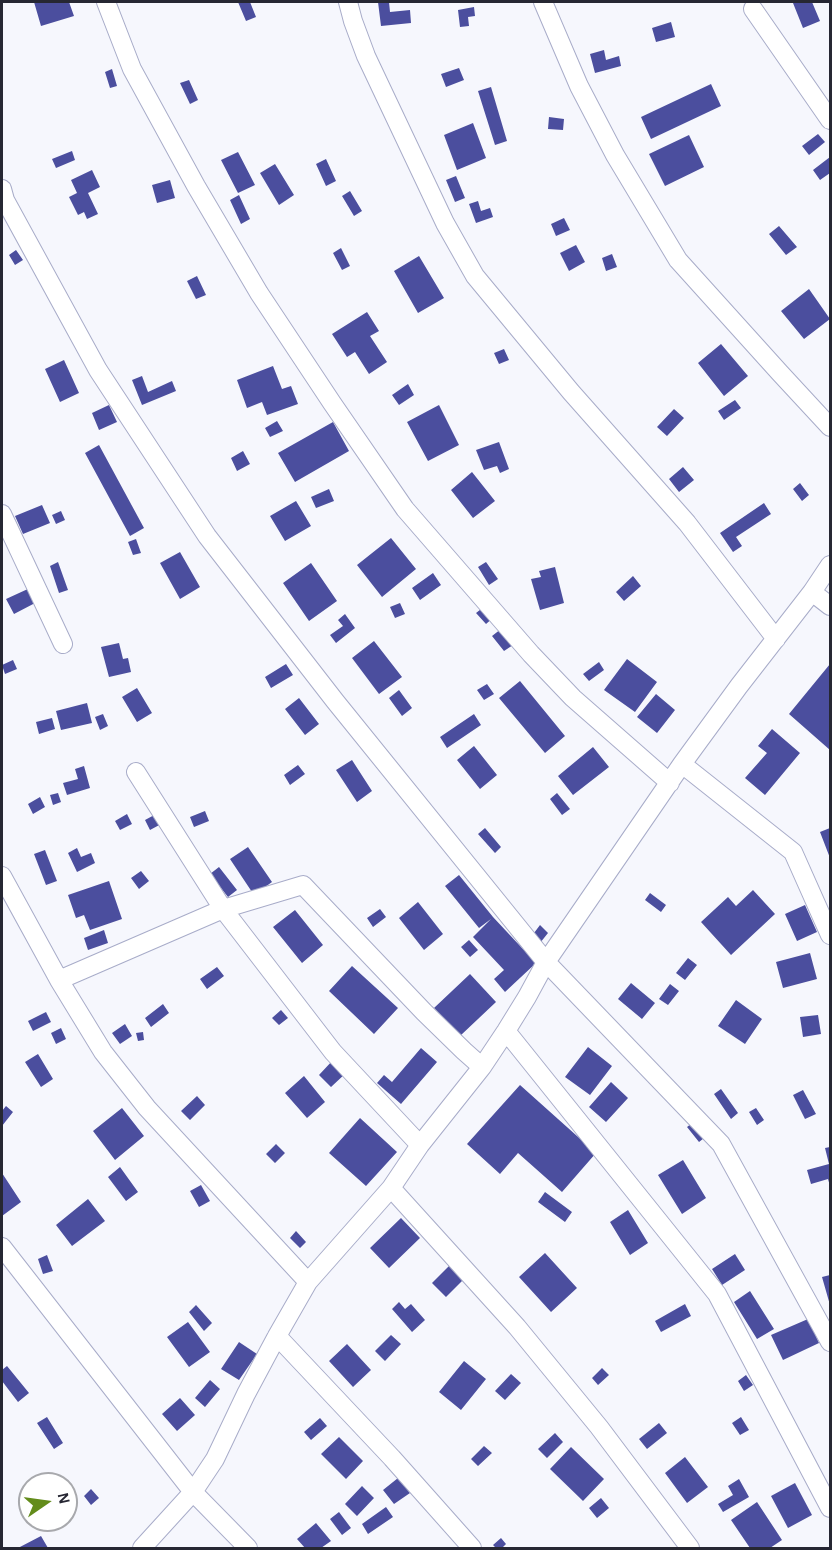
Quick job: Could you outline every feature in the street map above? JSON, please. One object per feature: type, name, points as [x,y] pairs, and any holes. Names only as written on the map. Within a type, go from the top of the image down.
[{"type":"street","points":[[106,2],[132,69],[195,186],[260,293],[332,404],[405,509],[531,654],[573,698],[670,783]]},
{"type":"street","points":[[348,2],[366,56],[445,223],[475,276],[571,392],[687,523],[776,639]]},
{"type":"street","points":[[543,2],[579,86],[615,155],[678,260],[831,427]]},
{"type":"street","points":[[753,9],[831,120]]},
{"type":"street","points":[[2,189],[98,370],[207,536],[343,710],[546,962],[721,1144],[831,1342]]},
{"type":"street","points":[[2,514],[63,644]]},
{"type":"street","points":[[142,1548],[193,1492],[215,1459],[246,1394],[308,1282],[391,1188],[420,1145],[482,1067],[527,997],[546,962],[682,764],[831,565]]},
{"type":"street","points":[[812,592],[831,606]]},
{"type":"street","points":[[682,764],[793,852],[831,935]]},
{"type":"street","points":[[136,772],[223,909],[333,1052],[420,1145]]},
{"type":"street","points":[[2,876],[58,980],[103,1052],[147,1108],[308,1282]]},
{"type":"street","points":[[58,980],[223,909],[303,885],[424,1012],[482,1067]]},
{"type":"street","points":[[506,1031],[717,1294],[831,1508]]},
{"type":"street","points":[[391,1188],[517,1327],[599,1427],[690,1548]]},
{"type":"street","points":[[2,1247],[193,1492],[248,1548]]},
{"type":"street","points":[[277,1336],[392,1458],[472,1548]]},
{"type":"building","points":[[34,2],[69,2],[74,16],[41,26]]},
{"type":"building","points":[[238,2],[250,2],[256,17],[246,21]]},
{"type":"building","points":[[378,2],[389,2],[390,12],[410,10],[411,23],[381,26]]},
{"type":"building","points":[[812,2],[820,21],[803,28],[793,3]]},
{"type":"building","points":[[474,7],[475,16],[468,17],[469,26],[460,27],[458,10]]},
{"type":"building","points":[[671,22],[675,37],[656,42],[652,28]]},
{"type":"building","points":[[604,50],[606,60],[619,56],[621,66],[595,73],[590,54]]},
{"type":"building","points":[[459,68],[464,80],[446,87],[441,74]]},
{"type":"building","points":[[112,69],[117,86],[110,88],[105,72]]},
{"type":"building","points":[[189,80],[198,100],[190,104],[180,83]]},
{"type":"building","points":[[711,84],[721,106],[651,139],[641,117]]},
{"type":"building","points":[[491,87],[507,141],[495,145],[478,91]]},
{"type":"building","points":[[549,117],[564,119],[563,130],[548,129]]},
{"type":"building","points":[[473,123],[486,158],[457,170],[444,135]]},
{"type":"building","points":[[818,134],[825,142],[809,155],[802,146]]},
{"type":"building","points":[[689,135],[704,167],[665,186],[649,154]]},
{"type":"building","points":[[72,151],[75,160],[56,168],[52,159]]},
{"type":"building","points":[[238,152],[255,185],[238,193],[221,160]]},
{"type":"building","points":[[830,157],[830,173],[820,180],[813,170]]},
{"type":"building","points":[[326,159],[336,181],[326,186],[316,164]]},
{"type":"building","points":[[275,164],[294,195],[279,205],[260,173]]},
{"type":"building","points":[[92,170],[100,187],[88,193],[98,214],[87,219],[84,212],[78,215],[69,197],[77,193],[71,180]]},
{"type":"building","points":[[456,176],[465,198],[455,202],[446,180]]},
{"type":"building","points":[[170,180],[175,198],[157,203],[152,185]]},
{"type":"building","points":[[350,191],[362,211],[354,216],[342,196]]},
{"type":"building","points":[[239,195],[250,219],[241,224],[230,200]]},
{"type":"building","points":[[478,201],[481,211],[490,208],[493,217],[476,223],[469,204]]},
{"type":"building","points":[[564,218],[570,230],[556,236],[551,224]]},
{"type":"building","points":[[779,226],[797,247],[786,255],[769,234]]},
{"type":"building","points":[[576,245],[585,262],[569,271],[560,253]]},
{"type":"building","points":[[341,248],[350,266],[342,270],[333,253]]},
{"type":"building","points":[[16,250],[23,260],[15,265],[9,255]]},
{"type":"building","points":[[612,254],[617,267],[606,271],[602,258]]},
{"type":"building","points":[[419,256],[444,298],[418,313],[394,271]]},
{"type":"building","points":[[197,276],[206,295],[196,299],[187,281]]},
{"type":"building","points":[[809,289],[830,319],[804,339],[781,311]]},
{"type":"building","points":[[367,312],[379,331],[370,336],[387,362],[369,374],[355,352],[347,357],[332,334]]},
{"type":"building","points":[[721,344],[748,376],[724,396],[698,363]]},
{"type":"building","points":[[504,349],[509,360],[499,364],[494,353]]},
{"type":"building","points":[[64,360],[79,393],[60,402],[45,369]]},
{"type":"building","points":[[273,366],[282,389],[291,386],[298,404],[267,415],[262,402],[247,408],[237,380]]},
{"type":"building","points":[[142,376],[148,392],[172,381],[176,391],[142,405],[132,380]]},
{"type":"building","points":[[408,384],[414,395],[399,405],[392,395]]},
{"type":"building","points":[[735,400],[741,408],[724,420],[718,411]]},
{"type":"building","points":[[109,405],[117,422],[99,430],[92,413]]},
{"type":"building","points":[[439,405],[459,445],[428,461],[407,422]]},
{"type":"building","points":[[674,409],[684,418],[667,436],[657,427]]},
{"type":"building","points":[[277,421],[283,431],[270,437],[265,428]]},
{"type":"building","points":[[333,422],[349,451],[295,482],[278,453]]},
{"type":"building","points":[[499,442],[509,469],[500,473],[497,466],[484,470],[476,450]]},
{"type":"building","points":[[99,445],[144,528],[130,536],[85,453]]},
{"type":"building","points":[[243,451],[250,464],[237,471],[231,458]]},
{"type":"building","points":[[683,467],[694,480],[679,492],[669,479]]},
{"type":"building","points":[[472,472],[495,501],[473,518],[451,490]]},
{"type":"building","points":[[800,483],[809,495],[802,501],[793,489]]},
{"type":"building","points":[[329,489],[334,501],[316,508],[311,497]]},
{"type":"building","points":[[296,501],[311,526],[285,541],[270,516]]},
{"type":"building","points":[[764,503],[771,514],[736,537],[742,546],[733,552],[720,533]]},
{"type":"building","points":[[42,505],[50,523],[23,534],[15,516]]},
{"type":"building","points":[[61,511],[65,520],[56,524],[52,515]]},
{"type":"building","points":[[391,538],[416,569],[382,597],[357,565]]},
{"type":"building","points":[[136,539],[141,553],[133,555],[128,542]]},
{"type":"building","points":[[180,552],[200,587],[180,599],[160,563]]},
{"type":"building","points":[[58,562],[68,590],[59,593],[50,566]]},
{"type":"building","points":[[486,562],[498,579],[489,585],[478,567]]},
{"type":"building","points":[[311,563],[337,601],[309,621],[283,583]]},
{"type":"building","points":[[555,567],[564,603],[540,610],[531,579],[541,577],[539,571]]},
{"type":"building","points":[[433,573],[441,585],[420,600],[412,588]]},
{"type":"building","points":[[633,576],[641,586],[624,601],[616,592]]},
{"type":"building","points":[[30,588],[37,602],[14,614],[6,599]]},
{"type":"building","points":[[400,603],[405,614],[395,618],[390,607]]},
{"type":"building","points":[[485,606],[494,617],[486,624],[476,613]]},
{"type":"building","points":[[345,614],[355,628],[336,643],[330,635],[343,626],[338,620]]},
{"type":"building","points":[[501,629],[513,645],[504,651],[492,636]]},
{"type":"building","points":[[374,641],[402,677],[379,694],[352,658]]},
{"type":"building","points":[[119,643],[123,659],[128,658],[131,672],[109,677],[101,647]]},
{"type":"building","points":[[627,659],[657,682],[635,712],[604,690]]},
{"type":"building","points":[[13,660],[17,669],[5,674],[2,665]]},
{"type":"building","points":[[599,662],[604,670],[589,681],[583,674]]},
{"type":"building","points":[[286,664],[293,675],[271,688],[265,677]]},
{"type":"building","points":[[830,664],[830,750],[789,714]]},
{"type":"building","points":[[520,681],[565,736],[545,753],[499,698]]},
{"type":"building","points":[[487,684],[494,694],[484,700],[477,690]]},
{"type":"building","points":[[137,688],[152,713],[137,722],[122,697]]},
{"type":"building","points":[[399,690],[412,708],[402,716],[389,698]]},
{"type":"building","points":[[656,694],[675,710],[657,733],[637,717]]},
{"type":"building","points":[[299,698],[319,724],[305,735],[285,709]]},
{"type":"building","points":[[87,703],[92,723],[61,730],[56,711]]},
{"type":"building","points":[[103,714],[108,726],[100,730],[95,717]]},
{"type":"building","points":[[474,714],[481,725],[447,748],[440,737]]},
{"type":"building","points":[[52,718],[55,729],[39,734],[36,722]]},
{"type":"building","points":[[772,729],[800,753],[765,795],[745,778],[767,753],[758,746]]},
{"type":"building","points":[[474,746],[497,775],[480,789],[457,760]]},
{"type":"building","points":[[593,747],[609,767],[573,795],[558,776]]},
{"type":"building","points":[[352,760],[372,791],[357,802],[336,770]]},
{"type":"building","points":[[298,765],[305,774],[290,785],[284,775]]},
{"type":"building","points":[[84,766],[90,788],[67,795],[63,783],[78,779],[75,769]]},
{"type":"building","points":[[58,793],[61,802],[53,805],[50,795]]},
{"type":"building","points":[[557,793],[570,809],[562,815],[550,799]]},
{"type":"building","points":[[40,797],[45,807],[33,814],[28,804]]},
{"type":"building","points":[[205,811],[209,821],[194,827],[190,817]]},
{"type":"building","points":[[158,813],[163,823],[150,830],[145,820]]},
{"type":"building","points":[[127,814],[132,824],[120,830],[115,821]]},
{"type":"building","points":[[485,828],[501,847],[495,853],[478,834]]},
{"type":"building","points":[[830,828],[830,858],[820,832]]},
{"type":"building","points":[[248,847],[272,882],[254,895],[230,859]]},
{"type":"building","points":[[77,848],[81,857],[91,853],[95,863],[77,872],[68,853]]},
{"type":"building","points":[[45,850],[57,881],[46,885],[34,854]]},
{"type":"building","points":[[219,867],[237,890],[228,897],[210,874]]},
{"type":"building","points":[[141,871],[149,881],[139,889],[131,878]]},
{"type":"building","points":[[459,875],[493,917],[536,963],[505,992],[494,979],[504,970],[473,937],[491,919],[479,928],[445,886]]},
{"type":"building","points":[[109,881],[122,919],[90,930],[84,915],[76,918],[68,895]]},
{"type":"building","points":[[753,890],[775,914],[731,955],[701,922],[728,897],[736,906]]},
{"type":"building","points":[[650,893],[666,905],[661,912],[645,900]]},
{"type":"building","points":[[418,902],[443,934],[424,950],[399,918]]},
{"type":"building","points":[[805,905],[817,932],[797,941],[785,914]]},
{"type":"building","points":[[380,909],[386,917],[373,927],[367,918]]},
{"type":"building","points":[[295,910],[323,945],[302,963],[273,927]]},
{"type":"building","points":[[540,925],[548,933],[540,943],[531,937]]},
{"type":"building","points":[[104,930],[108,943],[88,950],[84,938]]},
{"type":"building","points":[[469,940],[478,950],[470,957],[461,947]]},
{"type":"building","points":[[810,953],[817,979],[783,988],[776,962]]},
{"type":"building","points":[[688,958],[697,965],[685,980],[676,973]]},
{"type":"building","points":[[352,966],[398,1008],[374,1034],[329,991]]},
{"type":"building","points":[[217,967],[224,976],[207,989],[200,979]]},
{"type":"building","points":[[470,974],[496,1002],[460,1036],[434,1008]]},
{"type":"building","points":[[631,983],[655,1003],[642,1019],[618,999]]},
{"type":"building","points":[[670,984],[679,991],[668,1005],[659,999]]},
{"type":"building","points":[[736,1000],[762,1019],[745,1044],[718,1026]]},
{"type":"building","points":[[163,1004],[169,1013],[151,1027],[145,1018]]},
{"type":"building","points":[[281,1010],[288,1018],[279,1025],[272,1018]]},
{"type":"building","points":[[46,1012],[51,1022],[33,1031],[28,1021]]},
{"type":"building","points":[[818,1015],[821,1034],[803,1037],[800,1017]]},
{"type":"building","points":[[125,1024],[132,1036],[120,1044],[112,1033]]},
{"type":"building","points":[[61,1028],[66,1039],[56,1044],[51,1033]]},
{"type":"building","points":[[143,1032],[144,1040],[138,1041],[136,1033]]},
{"type":"building","points":[[588,1047],[612,1066],[590,1095],[565,1077]]},
{"type":"building","points":[[421,1048],[437,1062],[401,1104],[377,1083],[384,1075],[392,1082]]},
{"type":"building","points":[[38,1054],[53,1079],[41,1087],[25,1062]]},
{"type":"building","points":[[333,1060],[346,1073],[331,1087],[319,1075]]},
{"type":"building","points":[[304,1076],[325,1102],[307,1118],[285,1093]]},
{"type":"building","points":[[611,1082],[628,1098],[606,1122],[589,1107]]},
{"type":"building","points":[[520,1085],[596,1153],[562,1192],[518,1153],[500,1174],[467,1144]]},
{"type":"building","points":[[721,1089],[738,1113],[731,1119],[714,1094]]},
{"type":"building","points":[[803,1090],[816,1114],[805,1119],[793,1095]]},
{"type":"building","points":[[197,1096],[205,1105],[190,1120],[181,1111]]},
{"type":"building","points":[[6,1106],[13,1112],[2,1126],[2,1111]]},
{"type":"building","points":[[122,1108],[144,1136],[115,1160],[93,1131]]},
{"type":"building","points":[[756,1108],[764,1120],[757,1125],[749,1112]]},
{"type":"building","points":[[360,1118],[397,1152],[366,1186],[329,1153]]},
{"type":"building","points":[[696,1120],[708,1135],[699,1142],[687,1127]]},
{"type":"building","points":[[276,1144],[285,1153],[275,1163],[266,1154]]},
{"type":"building","points":[[830,1147],[830,1186],[828,1179],[811,1184],[807,1170],[829,1164],[825,1148]]},
{"type":"building","points":[[683,1160],[706,1198],[682,1214],[658,1175]]},
{"type":"building","points":[[120,1167],[138,1192],[126,1201],[108,1177]]},
{"type":"building","points":[[2,1173],[21,1202],[2,1216]]},
{"type":"building","points":[[201,1185],[210,1201],[199,1207],[190,1191]]},
{"type":"building","points":[[545,1192],[572,1212],[565,1222],[538,1202]]},
{"type":"building","points":[[88,1199],[105,1221],[72,1246],[56,1225]]},
{"type":"building","points":[[628,1210],[648,1243],[630,1255],[610,1222]]},
{"type":"building","points":[[401,1218],[420,1238],[389,1268],[370,1248]]},
{"type":"building","points":[[296,1231],[306,1242],[300,1248],[290,1238]]},
{"type":"building","points":[[545,1253],[577,1288],[551,1312],[519,1277]]},
{"type":"building","points":[[735,1254],[745,1270],[722,1285],[712,1269]]},
{"type":"building","points":[[47,1255],[53,1271],[43,1274],[38,1259]]},
{"type":"building","points":[[450,1265],[464,1279],[446,1297],[432,1283]]},
{"type":"building","points":[[830,1275],[830,1305],[822,1277]]},
{"type":"building","points":[[750,1291],[774,1329],[757,1339],[734,1302]]},
{"type":"building","points":[[399,1302],[405,1309],[411,1304],[425,1320],[412,1332],[392,1309]]},
{"type":"building","points":[[685,1304],[691,1316],[661,1332],[655,1321]]},
{"type":"building","points":[[196,1305],[212,1323],[204,1331],[189,1312]]},
{"type":"building","points":[[808,1319],[819,1343],[783,1360],[771,1335]]},
{"type":"building","points":[[188,1322],[210,1352],[189,1367],[167,1337]]},
{"type":"building","points":[[391,1335],[401,1344],[385,1361],[375,1351]]},
{"type":"building","points":[[239,1342],[257,1354],[239,1380],[221,1369]]},
{"type":"building","points":[[347,1344],[371,1370],[353,1387],[329,1361]]},
{"type":"building","points":[[464,1361],[486,1379],[461,1410],[439,1392]]},
{"type":"building","points":[[7,1366],[29,1393],[18,1402],[2,1381],[2,1370]]},
{"type":"building","points":[[602,1368],[609,1375],[598,1385],[592,1378]]},
{"type":"building","points":[[511,1374],[521,1383],[505,1400],[495,1391]]},
{"type":"building","points":[[746,1375],[753,1385],[744,1391],[738,1381]]},
{"type":"building","points":[[210,1380],[220,1389],[205,1407],[195,1398]]},
{"type":"building","points":[[180,1398],[195,1415],[177,1431],[162,1414]]},
{"type":"building","points":[[47,1417],[63,1443],[54,1449],[37,1423]]},
{"type":"building","points":[[741,1417],[749,1430],[740,1435],[732,1423]]},
{"type":"building","points":[[320,1418],[327,1426],[311,1440],[304,1432]]},
{"type":"building","points":[[659,1423],[667,1433],[647,1449],[639,1439]]},
{"type":"building","points":[[555,1433],[563,1442],[547,1458],[538,1449]]},
{"type":"building","points":[[339,1437],[363,1461],[346,1479],[321,1454]]},
{"type":"building","points":[[484,1446],[492,1453],[478,1466],[471,1459]]},
{"type":"building","points":[[571,1447],[604,1479],[583,1501],[550,1469]]},
{"type":"building","points":[[685,1457],[708,1487],[687,1503],[665,1473]]},
{"type":"building","points":[[398,1478],[410,1493],[394,1504],[383,1490]]},
{"type":"building","points":[[739,1479],[749,1497],[723,1512],[718,1504],[733,1495],[728,1486]]},
{"type":"building","points":[[795,1483],[812,1515],[788,1528],[771,1496]]},
{"type":"building","points":[[362,1486],[374,1498],[357,1516],[345,1504]]},
{"type":"building","points":[[91,1489],[99,1498],[91,1505],[84,1496]]},
{"type":"building","points":[[601,1498],[609,1508],[597,1518],[589,1508]]},
{"type":"building","points":[[757,1502],[782,1540],[770,1548],[750,1548],[731,1520]]},
{"type":"building","points":[[386,1507],[393,1517],[368,1534],[362,1524]]},
{"type":"building","points":[[339,1512],[351,1528],[342,1535],[330,1519]]},
{"type":"building","points":[[316,1523],[331,1541],[321,1548],[305,1548],[297,1539]]},
{"type":"building","points":[[41,1536],[48,1548],[18,1548]]},
{"type":"building","points":[[501,1538],[506,1544],[502,1548],[496,1548],[493,1545]]}]
